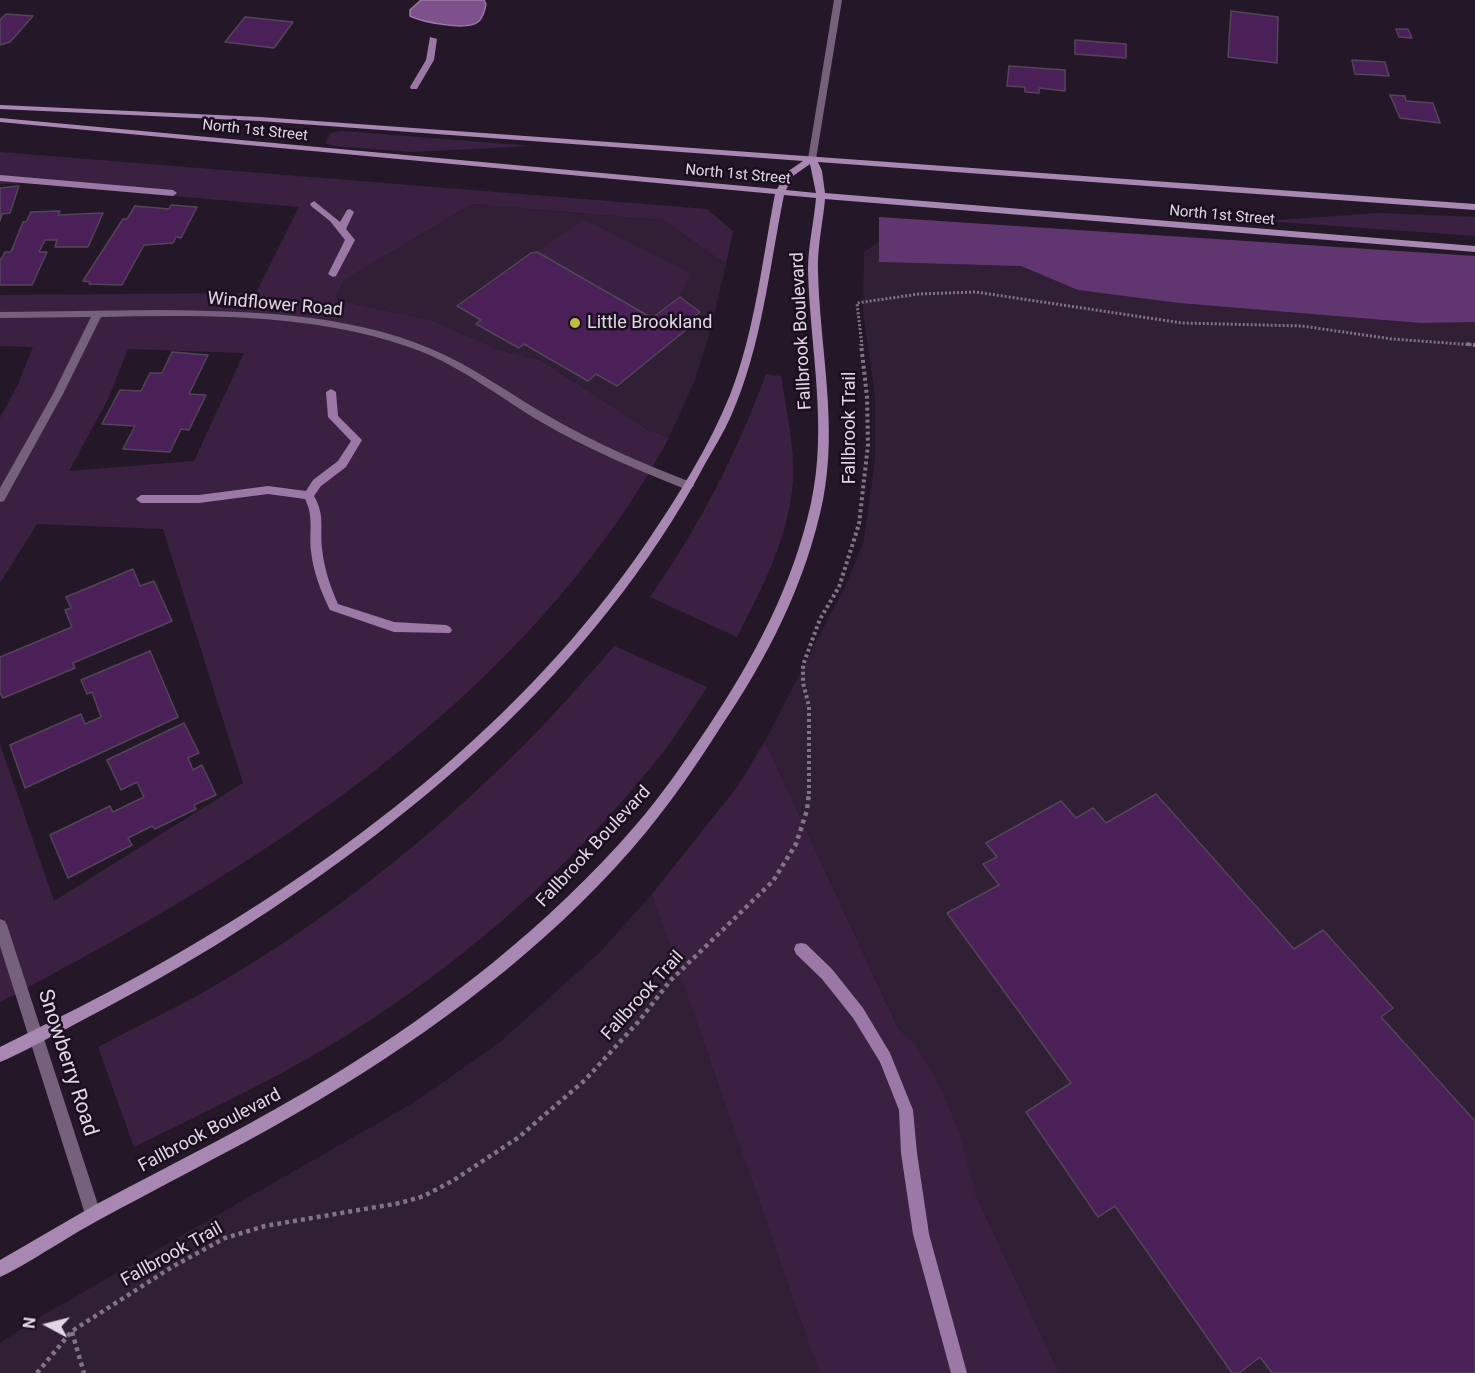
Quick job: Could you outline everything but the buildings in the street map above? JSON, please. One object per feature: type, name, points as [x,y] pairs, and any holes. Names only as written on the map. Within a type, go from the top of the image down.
[{"type":"main road","name":"North 1st Street","points":[[0,107],[260,119],[1475,207]]},
{"type":"main road","name":"North 1st Street","points":[[0,120],[343,154],[821,196],[1475,249]]},
{"type":"main road","name":"Fallbrook Boulevard","points":[[0,1055],[212,940],[289,891],[416,796],[468,752],[542,681],[591,628],[651,550],[689,486],[726,416],[747,359],[780,192],[790,174],[812,159],[819,172],[821,196],[813,259],[818,350],[826,408],[823,464],[815,512],[795,578],[769,638],[740,692],[671,792],[614,858],[543,927],[456,999],[368,1062],[271,1120],[93,1214],[0,1269]]},
{"type":"street","points":[[812,159],[838,0]]},
{"type":"street","name":"Windflower Road","points":[[0,315],[208,315],[282,319],[319,323],[389,338],[455,363],[574,435],[689,486]]},
{"type":"street","points":[[0,498],[58,394],[97,315]]},
{"type":"street","name":"Snowberry Road","points":[[0,925],[93,1214]]},
{"type":"path","name":"Fallbrook Trail","points":[[37,1373],[72,1331],[172,1267],[225,1238],[265,1226],[400,1203],[424,1196],[454,1180],[519,1137],[585,1080],[639,1021],[670,981],[773,882],[796,844],[807,810],[810,781],[809,706],[802,683],[803,665],[820,619],[839,587],[859,524],[868,445],[867,397],[857,303],[919,294],[976,292],[1182,323],[1302,326],[1392,339],[1475,345]]},
{"type":"path","points":[[72,1331],[84,1373]]},
{"type":"shaded area","points":[[421,0],[484,0],[486,4],[478,22],[472,25],[455,26],[424,21],[410,16],[410,10]]},
{"type":"shaded area","points":[[342,131],[533,146],[412,152],[333,146],[325,143],[331,133]]},
{"type":"shaded area","points":[[0,152],[707,209],[733,231],[726,264],[663,220],[472,204],[344,280],[335,300],[431,320],[499,350],[540,360],[648,430],[669,438],[609,533],[540,619],[462,697],[378,768],[288,834],[194,894],[0,1002],[0,744],[54,901],[243,783],[163,529],[37,524],[0,583],[0,418],[18,384],[33,347],[0,346],[0,295],[256,293],[299,207],[27,183],[0,184]],"holes":[[[128,349],[244,353],[194,461],[69,471],[108,399]]]},
{"type":"shaded area","name":"Little Brookland","points":[[472,204],[663,220],[726,264],[712,325],[695,380],[669,438],[648,430],[540,360],[499,350],[431,320],[335,300],[344,280]]},
{"type":"shaded area","points":[[1379,213],[1475,217],[1475,236],[1265,221]]},
{"type":"shaded area","points":[[879,217],[1475,256],[1475,322],[1421,323],[1179,303],[1078,290],[1021,266],[879,262]]},
{"type":"shaded area","points":[[584,219],[690,273],[680,297],[652,318],[537,252]]},
{"type":"shaded area","points":[[907,222],[1475,268],[1475,1373],[1059,1373],[765,741],[848,580],[864,540],[875,459],[875,395],[863,312],[864,252]]},
{"type":"shaded area","points":[[766,374],[781,376],[791,442],[793,481],[786,522],[773,562],[737,637],[650,597],[685,544],[715,490]]},
{"type":"shaded area","points":[[614,646],[707,687],[664,751],[596,830],[521,904],[482,938],[441,971],[398,1001],[301,1062],[134,1147],[98,1047],[195,997],[254,962],[312,924],[367,883],[472,795],[569,698]]},
{"type":"shaded area","points":[[765,741],[899,1030],[915,1045],[939,1084],[960,1135],[976,1195],[1059,1373],[819,1373],[652,894],[738,786]]},
{"type":"shaded area","points":[[652,894],[819,1373],[0,1373],[0,1343],[45,1314],[413,1103],[499,1043],[601,951]]},
{"type":"waterway","points":[[414,87],[430,60],[433,39]]},
{"type":"waterway","points":[[0,178],[173,193]]},
{"type":"waterway","points":[[314,204],[333,219],[350,240],[333,274]]},
{"type":"waterway","points":[[342,228],[350,212]]},
{"type":"waterway","points":[[309,496],[317,483],[342,464],[357,440],[333,417],[331,392]]},
{"type":"waterway","points":[[141,499],[199,499],[268,490],[309,496]]},
{"type":"waterway","points":[[309,496],[317,514],[316,541],[319,567],[334,607],[394,627],[446,630]]},
{"type":"waterway","points":[[801,949],[827,974],[858,1013],[885,1058],[906,1110],[909,1153],[921,1234],[959,1373]]},
{"type":"place","name":"Little Brookland","points":[[575,323]]}]
